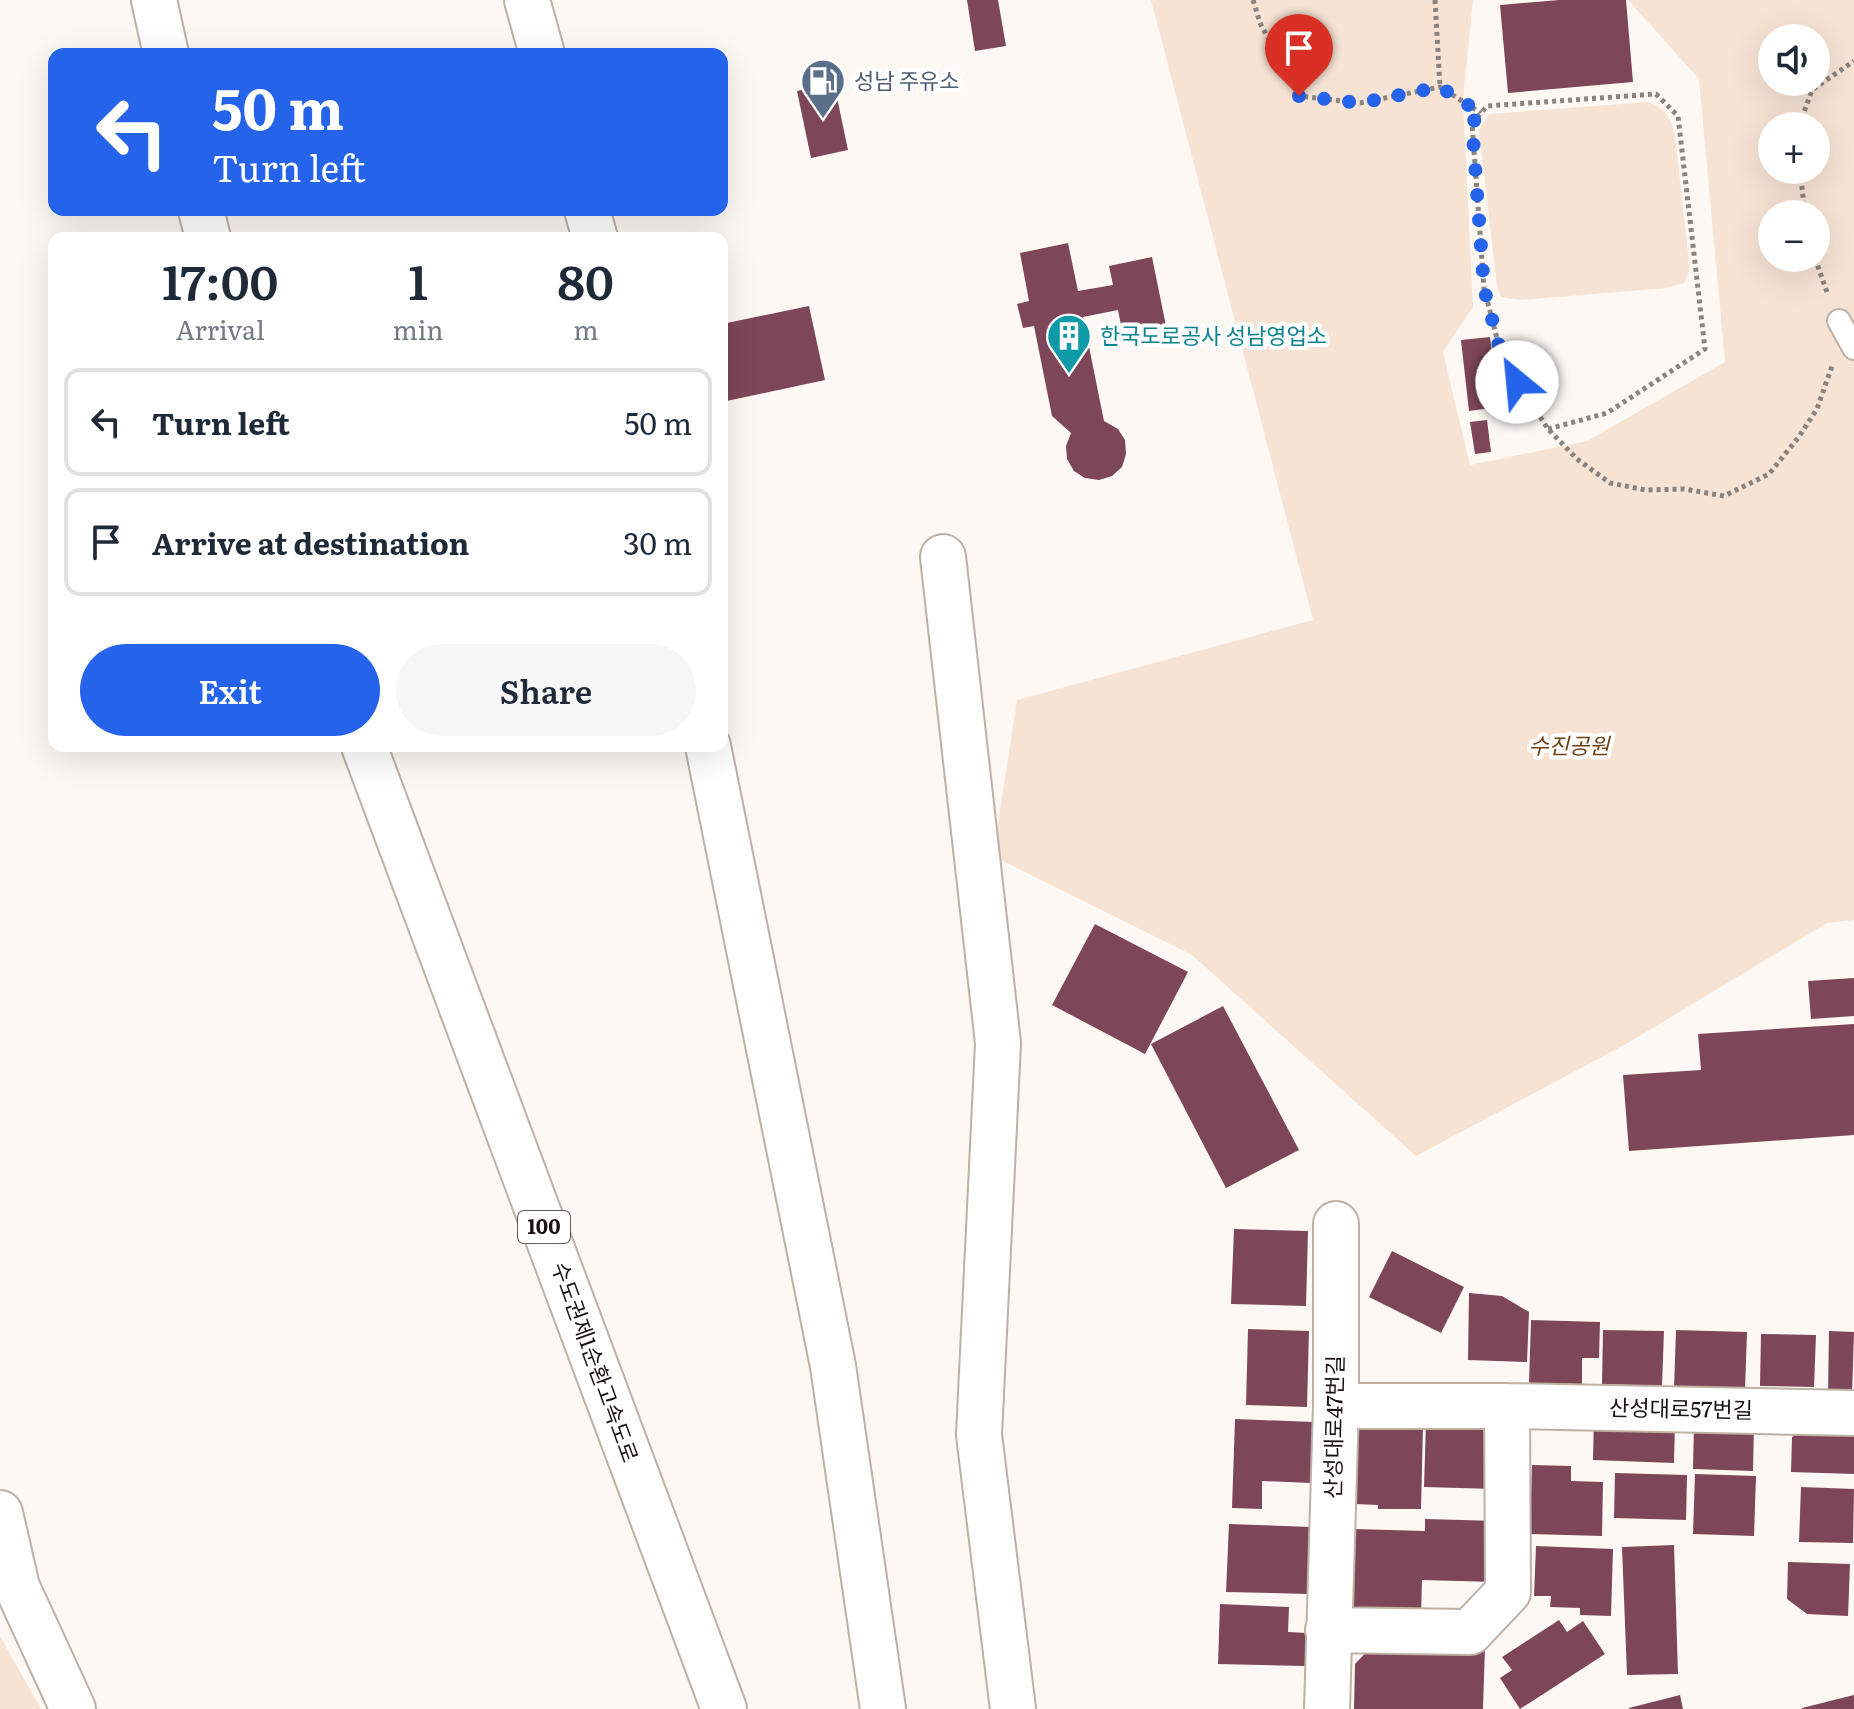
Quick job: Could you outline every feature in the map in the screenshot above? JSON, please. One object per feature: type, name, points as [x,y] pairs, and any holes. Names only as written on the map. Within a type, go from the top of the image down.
[{"type":"main road","points":[[154,0],[165,48]]},
{"type":"main road","points":[[527,0],[540,48]]},
{"type":"main road","points":[[943,557],[998,1043],[979,1435],[1013,1709]]},
{"type":"main road","name":"수도권제1순환고속도로","points":[[366,752],[724,1709]]},
{"type":"main road","points":[[709,752],[833,1366],[883,1709]]},
{"type":"main road","name":"산성대로47번길","points":[[1327,1709],[1336,1406],[1336,1224]]},
{"type":"main road","name":"산성대로57번길","points":[[1336,1406],[1854,1413]]},
{"type":"main road","points":[[1328,1630],[1470,1632],[1508,1592],[1507,1406]]},
{"type":"main road","points":[[0,1513],[17,1587],[73,1709]]},
{"type":"lane","points":[[1839,321],[1854,348]]},
{"type":"path","points":[[1253,0],[1260,23],[1299,96],[1360,103],[1440,87],[1481,113]]},
{"type":"path","points":[[1435,0],[1440,87]]},
{"type":"path","points":[[1804,112],[1812,90],[1854,61]]},
{"type":"path","points":[[1548,429],[1607,413],[1705,349],[1678,116],[1656,94],[1487,106],[1472,123],[1484,288],[1502,358],[1548,429],[1577,459],[1610,483],[1646,490],[1684,489],[1724,496],[1769,474],[1811,419],[1830,375],[1839,321],[1820,272]]},
{"type":"green space","name":"수진공원","points":[[1151,0],[1473,0],[1463,100],[1473,307],[1443,352],[1470,465],[1587,441],[1725,362],[1699,79],[1628,0],[1854,0],[1854,920],[1827,923],[1626,1044],[1416,1156],[1192,955],[993,856],[1017,700],[1313,620]]},
{"type":"green space","points":[[1648,102],[1666,114],[1675,135],[1690,270],[1684,283],[1666,288],[1522,300],[1501,297],[1497,286],[1479,130],[1489,114]]},
{"type":"green space","points":[[0,1636],[41,1709],[0,1709]]},
{"type":"building","points":[[967,0],[998,0],[1006,46],[975,51]]},
{"type":"building","points":[[1559,0],[1626,0],[1633,82],[1508,93],[1500,5]]},
{"type":"building","name":"성남 주유소","points":[[834,83],[848,150],[811,158],[797,91]]},
{"type":"building","name":"한국도로공사 성남영업소","points":[[1068,243],[1078,291],[1113,285],[1109,266],[1152,257],[1166,326],[1123,335],[1118,310],[1083,317],[1104,421],[1118,429],[1125,440],[1126,454],[1122,467],[1112,476],[1099,480],[1085,478],[1074,471],[1067,459],[1066,446],[1071,433],[1052,416],[1034,326],[1023,328],[1017,304],[1029,301],[1020,253]]},
{"type":"building","points":[[809,306],[825,380],[728,401],[728,323]]},
{"type":"building","points":[[1490,337],[1498,407],[1469,411],[1461,340]]},
{"type":"building","points":[[1487,420],[1491,452],[1475,454],[1470,422]]},
{"type":"building","points":[[1095,924],[1188,972],[1145,1054],[1052,1005]]},
{"type":"building","points":[[1854,978],[1854,1016],[1811,1019],[1808,981]]},
{"type":"building","points":[[1223,1006],[1299,1150],[1226,1188],[1151,1044]]},
{"type":"building","points":[[1854,1024],[1854,1135],[1629,1151],[1623,1075],[1701,1070],[1698,1034]]},
{"type":"building","points":[[1234,1229],[1308,1231],[1306,1306],[1231,1304]]},
{"type":"building","points":[[1392,1251],[1464,1287],[1441,1333],[1369,1297]]},
{"type":"building","points":[[1469,1293],[1502,1296],[1529,1312],[1527,1362],[1468,1360]]},
{"type":"building","points":[[1531,1320],[1600,1322],[1599,1358],[1582,1358],[1582,1384],[1529,1383]]},
{"type":"building","points":[[1248,1329],[1309,1331],[1307,1407],[1246,1405]]},
{"type":"building","points":[[1603,1330],[1664,1331],[1662,1386],[1602,1384]]},
{"type":"building","points":[[1676,1330],[1747,1332],[1745,1390],[1674,1389]]},
{"type":"building","points":[[1829,1331],[1854,1332],[1852,1395],[1828,1394]]},
{"type":"building","points":[[1761,1334],[1816,1335],[1814,1387],[1760,1386]]},
{"type":"building","points":[[1594,1416],[1675,1419],[1674,1463],[1593,1460]]},
{"type":"building","points":[[1235,1419],[1313,1422],[1311,1483],[1262,1481],[1262,1509],[1232,1508]]},
{"type":"building","points":[[1426,1422],[1497,1424],[1495,1489],[1424,1487]]},
{"type":"building","points":[[1694,1422],[1754,1423],[1753,1471],[1693,1469]]},
{"type":"building","points":[[1357,1425],[1423,1426],[1421,1509],[1378,1509],[1378,1505],[1355,1504]]},
{"type":"building","points":[[1806,1428],[1854,1430],[1854,1474],[1791,1472],[1792,1437]]},
{"type":"building","points":[[1532,1465],[1571,1466],[1571,1481],[1603,1482],[1602,1536],[1530,1534]]},
{"type":"building","points":[[1615,1473],[1687,1475],[1686,1520],[1614,1518]]},
{"type":"building","points":[[1695,1474],[1756,1476],[1754,1536],[1693,1534]]},
{"type":"building","points":[[1801,1487],[1854,1489],[1853,1543],[1799,1542]]},
{"type":"building","points":[[1425,1519],[1498,1521],[1496,1582],[1422,1580],[1421,1617],[1352,1614],[1354,1529],[1425,1531]]},
{"type":"building","points":[[1229,1524],[1311,1527],[1309,1594],[1226,1592]]},
{"type":"building","points":[[1674,1545],[1678,1674],[1627,1675],[1622,1547]]},
{"type":"building","points":[[1536,1546],[1613,1549],[1611,1616],[1580,1615],[1580,1608],[1550,1607],[1551,1596],[1534,1596]]},
{"type":"building","points":[[1788,1562],[1850,1564],[1848,1616],[1807,1614],[1787,1599]]},
{"type":"building","points":[[1220,1604],[1289,1607],[1288,1632],[1307,1633],[1305,1666],[1218,1664]]},
{"type":"building","points":[[1559,1620],[1567,1632],[1583,1621],[1605,1654],[1520,1709],[1500,1678],[1512,1670],[1502,1657]]},
{"type":"building","points":[[1375,1643],[1485,1647],[1483,1709],[1354,1709],[1355,1664]]},
{"type":"building","points":[[1680,1695],[1683,1709],[1629,1709],[1629,1708]]},
{"type":"building","points":[[1854,1695],[1854,1709],[1802,1709],[1802,1708]]},
{"type":"place","name":"성남 주유소","points":[[823,120]]},
{"type":"place","name":"한국도로공사 성남영업소","points":[[1069,375]]},
{"type":"route","points":[[1299,96],[1360,103],[1440,87],[1481,113],[1472,123],[1484,288],[1502,358],[1517,382]]}]
